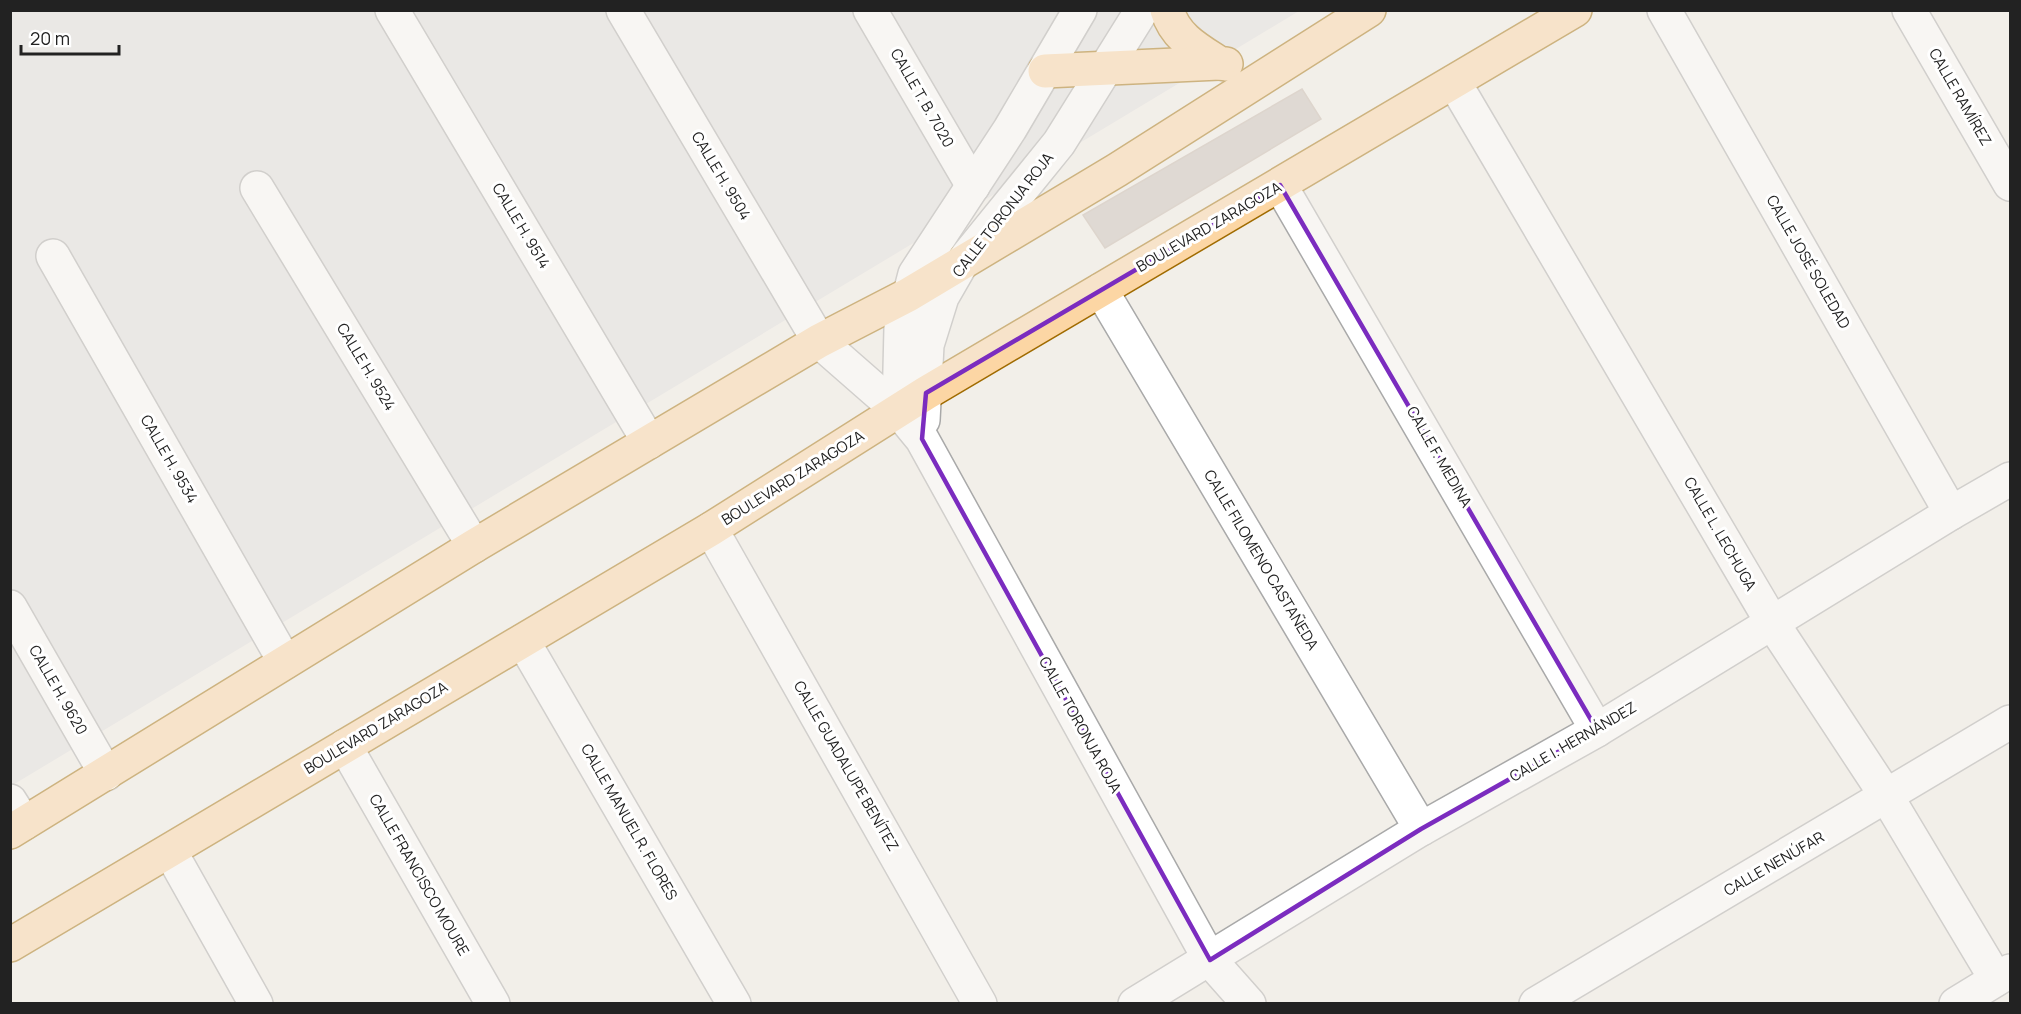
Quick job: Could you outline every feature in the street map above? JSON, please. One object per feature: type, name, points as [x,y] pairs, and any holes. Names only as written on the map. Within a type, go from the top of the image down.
[{"type":"main road","points":[[1167,10],[1173,26],[1182,37],[1219,63]]},
{"type":"main road","points":[[15,819],[106,774],[474,546],[819,341],[908,295],[961,264],[1117,170],[1369,10]]},
{"type":"main road","name":"BOULEVARD ZARAGOZA","points":[[10,945],[711,529],[926,393],[1575,10]]},
{"type":"main road","points":[[1045,71],[1219,63],[1276,68]]},
{"type":"street","name":"CALLE H. 9514","points":[[392,10],[649,442]]},
{"type":"street","name":"CALLE H. 9504","points":[[623,10],[819,341],[899,411]]},
{"type":"street","name":"CALLE T. B. 7020","points":[[870,10],[972,186]]},
{"type":"street","points":[[899,411],[901,328],[908,295],[926,254],[1045,71],[1080,10]]},
{"type":"street","name":"CALLE TORONJA ROJA","points":[[922,439],[926,393],[924,368],[933,321],[942,297],[961,264],[1059,143],[1142,10]]},
{"type":"street","name":"CALLE JOSÉ SOLEDAD","points":[[1664,10],[1951,513]]},
{"type":"street","name":"CALLE RAMÍREZ","points":[[1909,10],[2010,184]]},
{"type":"street","name":"CALLE L. LECHUGA","points":[[1454,82],[1773,624],[2003,975]]},
{"type":"street","name":"CALLE F. MEDINA","points":[[1280,185],[1597,730]]},
{"type":"street","name":"CALLE H. 9524","points":[[257,188],[474,546]]},
{"type":"street","name":"CALLE H. 9534","points":[[53,256],[285,662]]},
{"type":"street","name":"CALLE FILOMENO CASTAÑEDA","points":[[1101,290],[1421,829]]},
{"type":"street","name":"CALLE TORONJA ROJA","points":[[899,411],[922,439],[1210,960],[1249,1004]]},
{"type":"street","name":"CALLE I. HERNÁNDEZ","points":[[1135,1004],[1421,829],[1597,730],[2010,479]]},
{"type":"street","name":"CALLE GUADALUPE BENÍTEZ","points":[[711,529],[980,1004]]},
{"type":"street","name":"CALLE H. 9620","points":[[10,607],[106,774]]},
{"type":"street","name":"CALLE MANUEL R. FLORES","points":[[523,641],[734,1004]]},
{"type":"street","name":"CALLE NENÚFAR","points":[[1536,1004],[2010,722]]},
{"type":"street","name":"CALLE FRANCISCO MOURE","points":[[345,746],[493,1004]]},
{"type":"street","points":[[170,850],[256,1004]]},
{"type":"street","points":[[1956,1004],[2003,975]]},
{"type":"highlighted area","points":[[1280,185],[1597,730],[1421,829],[1210,960],[922,439],[926,393]]},
{"type":"shaded area","points":[[11,11],[1299,11],[11,786]]},
{"type":"building","points":[[1302,89],[1321,119],[1105,248],[1083,215]]}]
